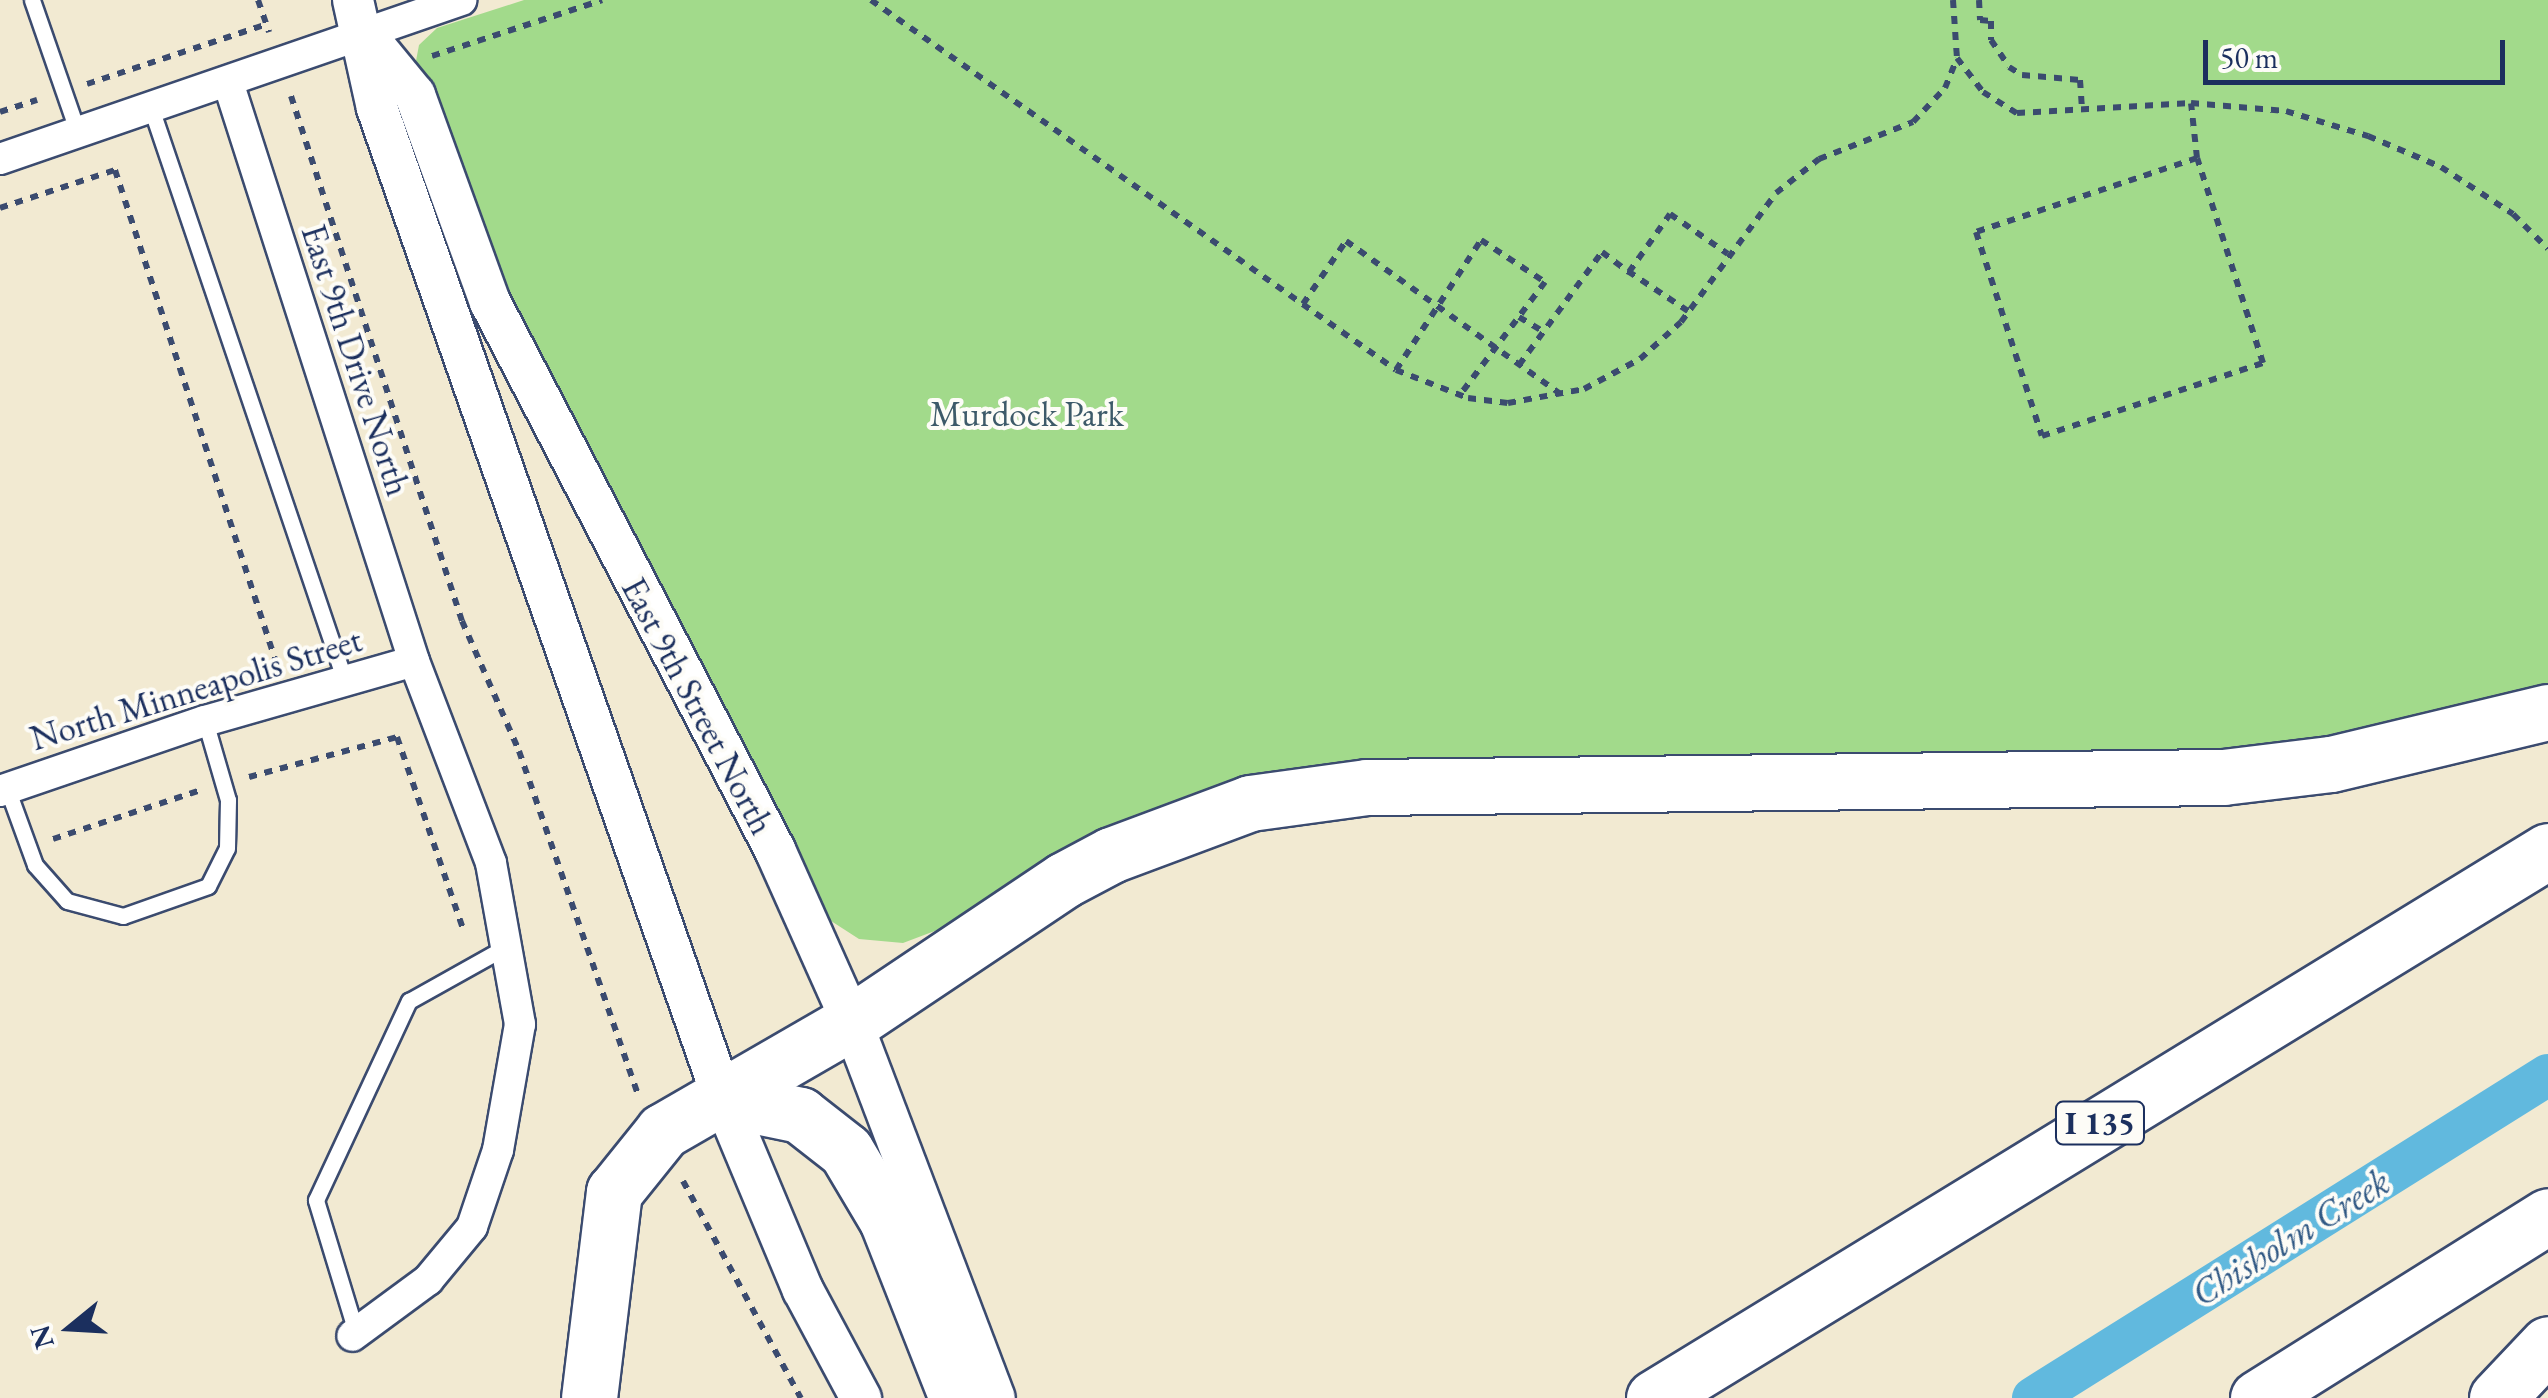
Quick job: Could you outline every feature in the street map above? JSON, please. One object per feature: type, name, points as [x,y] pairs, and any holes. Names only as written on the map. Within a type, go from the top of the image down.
[{"type":"highway","points":[[589,1398],[614,1192],[660,1136],[852,1022],[1110,855],[1262,800],[1368,788],[1547,783],[2223,777],[2331,764],[2548,712]]},
{"type":"highway","name":"I 135","points":[[1654,1398],[2548,850]]},
{"type":"highway","points":[[724,1099],[800,1115],[846,1151],[886,1220],[957,1398]]},
{"type":"highway","points":[[2258,1398],[2548,1216]]},
{"type":"highway","points":[[2497,1398],[2548,1344]]},
{"type":"street","points":[[0,159],[280,64],[359,16],[461,0]]},
{"type":"street","points":[[359,16],[377,108],[724,1099],[803,1290],[861,1398]]},
{"type":"street","name":"East 9th Street North","points":[[359,16],[415,95],[490,302],[776,850],[852,1022],[995,1398]]},
{"type":"street","name":"East 9th Drive North","points":[[228,82],[414,661],[477,821],[508,944],[520,1024],[518,1061],[485,1194],[454,1254],[400,1304],[354,1334]]},
{"type":"street","name":"North Minneapolis Street","points":[[4,790],[205,720],[414,661]]},
{"type":"lane","points":[[32,0],[78,133]]},
{"type":"lane","points":[[152,108],[345,681]]},
{"type":"lane","points":[[4,790],[35,865],[67,901],[123,916],[208,886],[227,848],[224,784],[205,720]]},
{"type":"lane","points":[[354,1334],[316,1200],[409,1001],[508,944]]},
{"type":"path","points":[[258,0],[462,621],[519,751],[628,1074],[801,1398]]},
{"type":"path","points":[[416,61],[602,0]]},
{"type":"path","points":[[871,0],[1396,370],[1460,396],[1508,404],[1563,396],[1640,359],[1688,311],[1776,193],[1819,158],[1927,110],[1957,58]]},
{"type":"path","points":[[1953,0],[1957,58],[1983,92],[2017,113],[2191,103],[2286,111],[2368,136],[2441,168],[2513,214],[2548,248]]},
{"type":"path","points":[[1979,0],[1980,20],[1991,21],[1991,40],[2009,67],[2022,76],[2080,80],[2082,110]]},
{"type":"path","points":[[0,112],[266,24]]},
{"type":"path","points":[[2191,103],[2197,158],[2263,363],[2042,436],[1976,232],[2197,158]]},
{"type":"path","points":[[0,208],[115,170],[280,661],[262,667]]},
{"type":"path","points":[[1629,272],[1670,214],[1728,254]]},
{"type":"path","points":[[1396,370],[1481,240],[1545,282],[1460,396]]},
{"type":"path","points":[[1303,304],[1346,242],[1563,396]]},
{"type":"path","points":[[1519,364],[1602,252],[1688,311]]},
{"type":"path","points":[[1519,317],[1544,332]]},
{"type":"path","points":[[28,847],[224,784],[397,737],[463,929]]},
{"type":"green space","name":"Murdock Park","points":[[524,0],[2548,0],[2548,689],[2342,735],[2205,753],[1320,765],[1191,794],[1115,826],[940,929],[903,943],[859,939],[828,919],[809,893],[477,235],[416,61],[419,45],[437,28]]},
{"type":"waterway","name":"Chisholm Creek","points":[[2033,1398],[2548,1075]]}]
